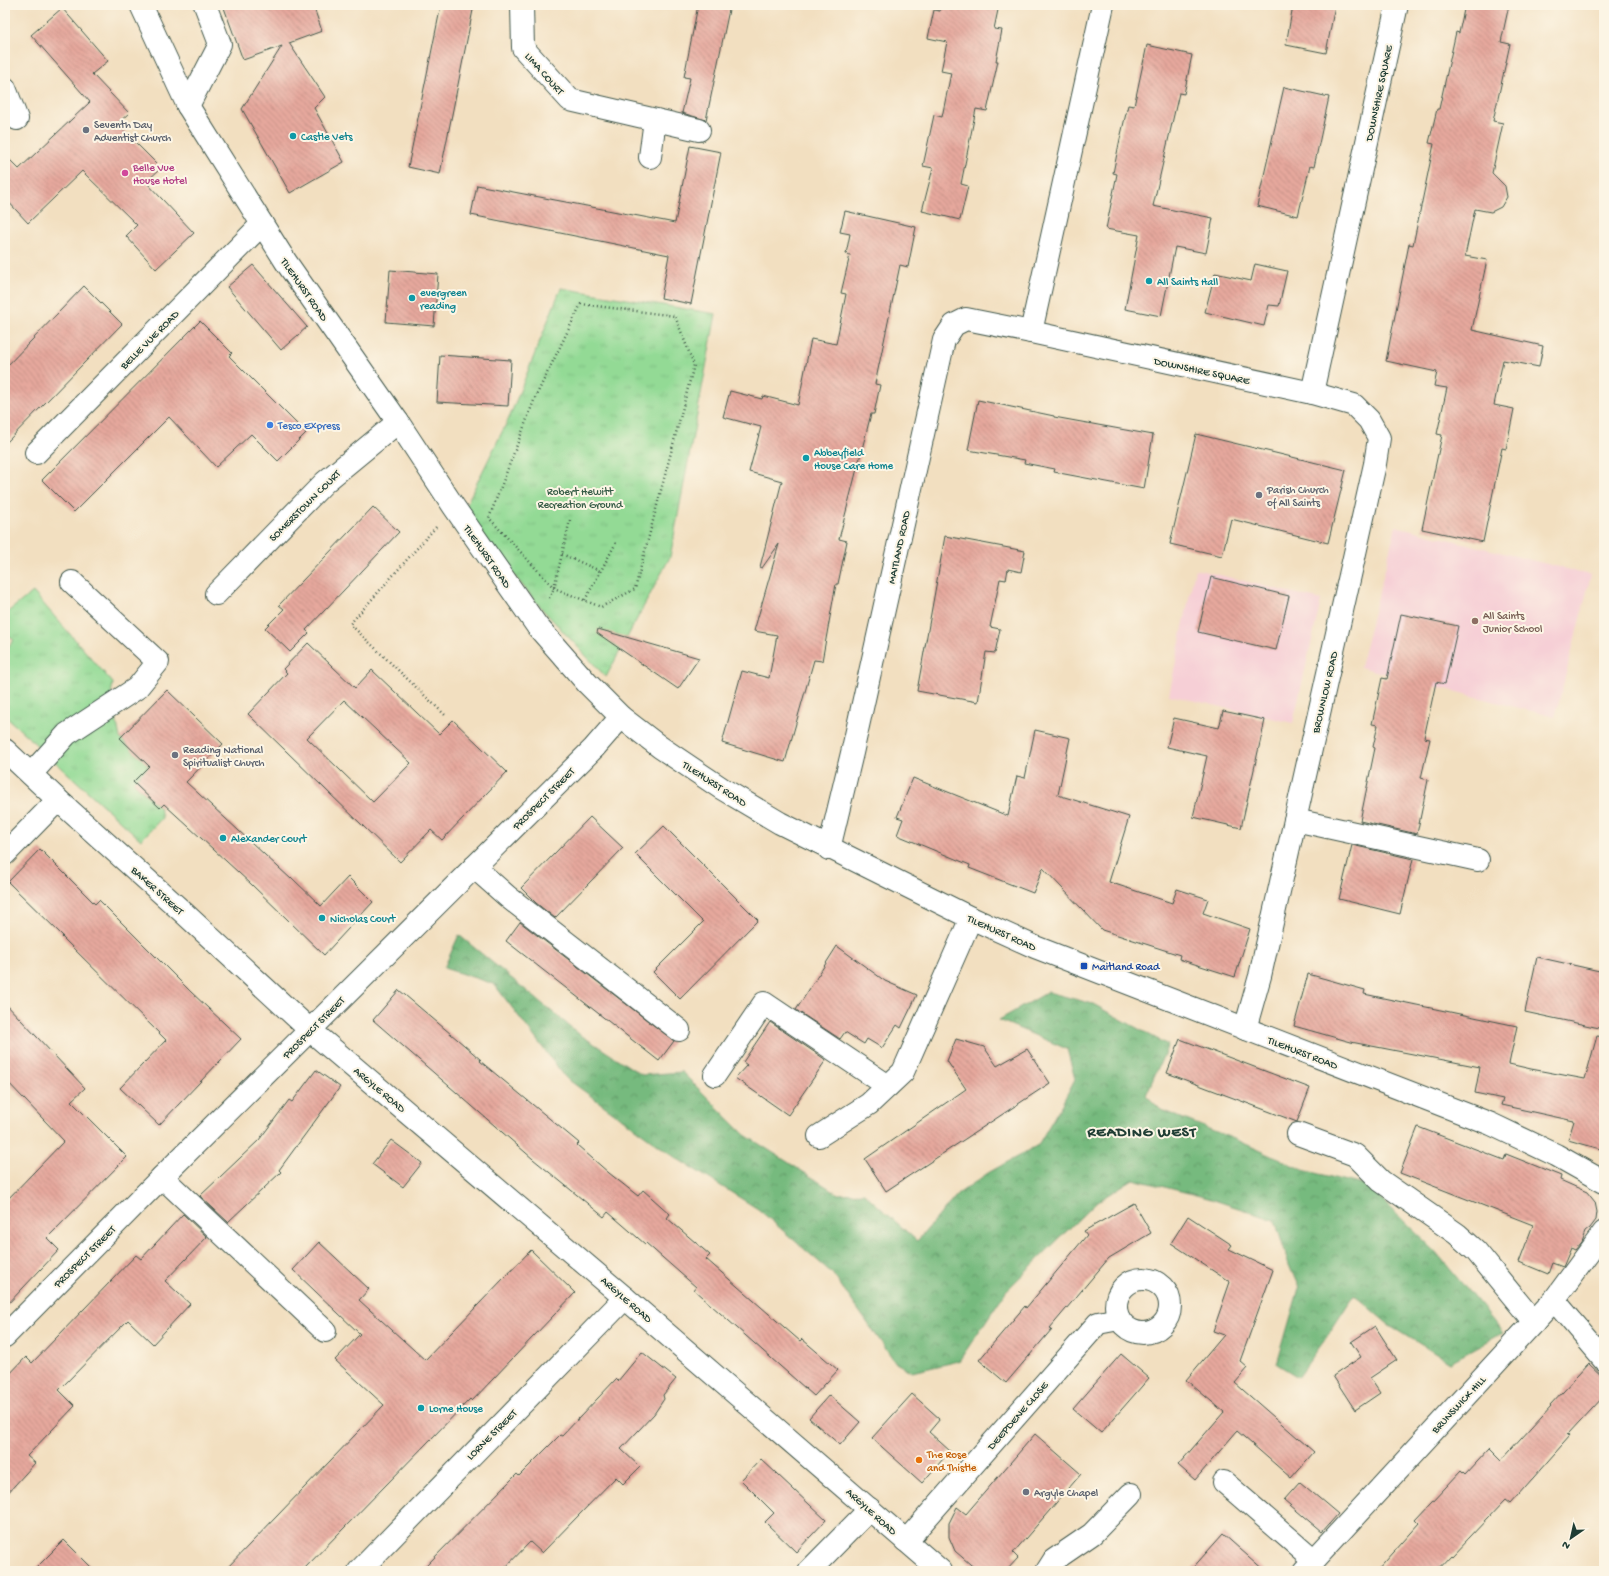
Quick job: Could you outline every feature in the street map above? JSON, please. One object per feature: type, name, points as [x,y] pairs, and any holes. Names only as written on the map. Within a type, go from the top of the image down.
[{"type":"street","name":"TILEHURST ROAD","points":[[141,5],[188,106],[286,262],[398,422],[454,507],[537,626],[621,717],[660,747],[721,788],[780,823],[829,849],[971,918],[1035,947],[1491,1124],[1556,1154],[1604,1182]]},
{"type":"street","points":[[188,106],[220,44],[205,5]]},
{"type":"street","name":"LIMA COURT","points":[[522,5],[523,48],[570,100],[699,130]]},
{"type":"street","points":[[1032,332],[1104,5]]},
{"type":"street","name":"DOWNSHIRE SQUARE","points":[[1032,332],[1312,393],[1397,5]]},
{"type":"street","points":[[5,88],[17,119]]},
{"type":"street","points":[[650,157],[655,120]]},
{"type":"street","name":"BELLE VUE ROAD","points":[[36,453],[262,224]]},
{"type":"street","name":"MAITLAND ROAD","points":[[829,849],[852,753],[944,340],[954,325],[966,319],[1032,332]]},
{"type":"street","name":"BROWNLOW ROAD","points":[[1246,1029],[1260,976],[1375,464],[1379,438],[1370,420],[1354,405],[1312,393]]},
{"type":"street","name":"SOMERSTOWN COURT","points":[[216,594],[325,482],[398,422]]},
{"type":"street","points":[[30,774],[67,734],[137,688],[158,662],[72,582]]},
{"type":"street","name":"PROSPECT STREET","points":[[5,1336],[162,1177],[594,748],[621,717]]},
{"type":"street","name":"BAKER STREET","points":[[5,750],[310,1030]]},
{"type":"street","points":[[5,854],[58,800]]},
{"type":"street","points":[[1295,820],[1478,860]]},
{"type":"street","points":[[474,866],[508,896],[679,1030]]},
{"type":"street","points":[[819,1136],[870,1104],[903,1072],[971,918]]},
{"type":"street","points":[[715,1075],[764,1003],[888,1086]]},
{"type":"street","name":"ARGYLE ROAD","points":[[310,1030],[625,1298],[941,1571]]},
{"type":"street","points":[[1298,1134],[1355,1155],[1381,1182],[1457,1234],[1476,1251],[1534,1322]]},
{"type":"street","points":[[162,1177],[325,1331]]},
{"type":"street","name":"BRUNSWICK HILL","points":[[1309,1566],[1554,1300],[1604,1232]]},
{"type":"street","name":"LORNE STREET","points":[[359,1571],[625,1298]]},
{"type":"street","points":[[1554,1300],[1604,1359]]},
{"type":"street","name":"DEEPDENE CLOSE","points":[[906,1541],[1098,1323],[1119,1319]]},
{"type":"street","points":[[1224,1482],[1309,1566]]},
{"type":"street","points":[[1046,1571],[1054,1560],[1092,1534],[1131,1494]]},
{"type":"street","points":[[809,1571],[870,1509]]},
{"type":"path","points":[[581,304],[675,316],[694,365],[635,589],[601,607],[554,588],[489,518],[535,398],[581,304]]},
{"type":"path","points":[[445,715],[350,624],[454,507]]},
{"type":"path","points":[[554,588],[570,520]]},
{"type":"path","points":[[584,600],[617,541]]},
{"type":"path","points":[[562,554],[600,571]]},
{"type":"shaded area","name":"All Saints Junior School","points":[[1396,526],[1591,575],[1555,717],[1360,667]]},
{"type":"shaded area","points":[[1195,569],[1321,600],[1293,723],[1169,695]]},
{"type":"green space","name":"Robert Hewitt Recreation Ground","points":[[561,288],[716,314],[670,557],[606,677],[543,610],[462,513],[510,416]]},
{"type":"green space","points":[[33,592],[113,683],[111,694],[120,738],[149,766],[133,782],[160,808],[162,818],[141,840],[5,716],[5,650],[14,640],[5,632],[5,614]]},
{"type":"green space","points":[[459,935],[579,1034],[642,1075],[682,1072],[745,1135],[838,1194],[864,1193],[917,1241],[958,1194],[988,1173],[1038,1145],[1075,1079],[1067,1049],[999,1020],[1048,992],[1093,1004],[1168,1045],[1146,1095],[1161,1110],[1239,1141],[1303,1170],[1367,1186],[1435,1251],[1503,1333],[1449,1362],[1388,1324],[1354,1295],[1298,1377],[1277,1364],[1299,1288],[1289,1265],[1275,1220],[1208,1198],[1133,1179],[1095,1203],[1006,1291],[959,1361],[912,1372],[896,1363],[832,1273],[758,1209],[676,1158],[566,1078],[494,984],[444,968]]},
{"type":"building","name":"Castle Vets","points":[[223,5],[313,5],[322,31],[289,43],[325,97],[314,108],[344,162],[290,193],[242,109],[282,46],[243,60]]},
{"type":"building","points":[[441,5],[474,5],[440,174],[408,167]]},
{"type":"building","points":[[698,5],[730,5],[706,120],[682,113],[690,78],[684,77]]},
{"type":"building","points":[[941,5],[999,5],[994,29],[1002,30],[996,61],[998,61],[987,111],[976,109],[961,184],[968,186],[960,220],[922,211],[933,168],[923,166],[934,115],[942,117],[951,73],[941,71],[947,42],[928,38],[934,10],[940,11]]},
{"type":"building","points":[[1293,5],[1335,5],[1326,53],[1286,45]]},
{"type":"building","points":[[1465,5],[1509,5],[1501,42],[1510,44],[1493,121],[1503,123],[1492,173],[1505,186],[1507,197],[1501,207],[1491,212],[1475,209],[1465,256],[1487,260],[1472,330],[1543,346],[1539,367],[1503,360],[1494,405],[1514,409],[1506,449],[1502,448],[1483,542],[1422,529],[1442,435],[1437,434],[1447,388],[1434,386],[1437,372],[1386,361],[1409,244],[1413,245],[1434,144],[1429,143],[1437,109],[1439,109],[1456,32],[1459,33]]},
{"type":"building","points":[[62,8],[108,61],[92,74],[129,113],[117,124],[161,168],[146,182],[194,233],[156,269],[126,236],[137,225],[82,171],[28,223],[5,198],[5,155],[19,169],[90,102],[31,35]]},
{"type":"building","points":[[1147,45],[1192,55],[1184,94],[1179,93],[1153,206],[1213,218],[1206,253],[1175,247],[1161,316],[1125,309],[1139,235],[1106,229],[1117,174],[1113,173],[1120,139],[1128,105],[1134,106]]},
{"type":"building","points":[[1284,87],[1329,97],[1314,167],[1310,166],[1298,216],[1257,206]]},
{"type":"building","points":[[690,146],[721,152],[691,304],[661,298],[669,255],[471,215],[477,185],[675,223]]},
{"type":"building","points":[[845,211],[916,227],[908,267],[900,265],[875,384],[880,385],[874,414],[871,414],[839,539],[847,541],[838,584],[836,584],[822,661],[814,660],[785,762],[722,743],[742,671],[769,678],[777,635],[754,631],[779,544],[762,568],[760,567],[782,481],[749,472],[761,427],[723,417],[730,391],[762,399],[763,396],[798,405],[811,339],[836,344],[846,294],[841,293],[850,255],[846,254],[850,234],[840,232]]},
{"type":"building","points":[[1255,264],[1287,271],[1279,306],[1269,305],[1264,326],[1205,312],[1215,273],[1251,281]]},
{"type":"building","points":[[253,265],[307,327],[281,350],[227,287]]},
{"type":"building","name":"evergreen reading","points":[[390,270],[438,274],[434,326],[386,322]]},
{"type":"building","points":[[84,286],[122,324],[5,444],[5,368]]},
{"type":"building","points":[[200,321],[232,353],[229,356],[306,433],[278,461],[251,434],[216,467],[169,417],[74,512],[42,480]]},
{"type":"building","points":[[440,355],[511,360],[508,406],[437,402]]},
{"type":"building","points":[[978,400],[1054,417],[1153,435],[1144,489],[1054,472],[1055,469],[1024,463],[1025,460],[968,450]]},
{"type":"building","name":"Parish Church of All Saints","points":[[1196,434],[1346,470],[1328,543],[1231,519],[1222,556],[1170,544]]},
{"type":"building","points":[[373,507],[399,532],[306,630],[309,633],[290,652],[265,628],[284,609],[279,605]]},
{"type":"building","points":[[945,536],[1025,551],[1021,572],[1008,569],[1006,580],[1000,579],[990,627],[1000,629],[995,653],[986,652],[978,702],[917,691]]},
{"type":"building","points":[[1211,577],[1289,596],[1276,650],[1198,632]]},
{"type":"building","points":[[1401,614],[1458,626],[1445,684],[1436,682],[1424,738],[1430,739],[1421,778],[1428,780],[1417,834],[1360,821],[1375,748],[1373,747],[1378,725],[1372,724],[1382,678],[1387,679]]},
{"type":"building","points":[[598,629],[699,658],[678,689],[597,633]]},
{"type":"building","points":[[308,643],[355,688],[372,670],[439,734],[453,720],[507,772],[442,840],[431,830],[400,862],[248,714],[287,673],[283,669]],"holes":[[[344,700],[411,763],[373,802],[307,738]]]},
{"type":"building","points":[[167,690],[223,744],[186,782],[321,906],[348,877],[373,902],[324,955],[251,884],[164,804],[160,808],[133,782],[149,766],[120,738]]},
{"type":"building","points":[[1223,711],[1265,720],[1241,828],[1193,817],[1207,756],[1167,747],[1174,718],[1219,728]]},
{"type":"building","points":[[1035,730],[1070,738],[1058,795],[1129,817],[1109,882],[1172,903],[1177,889],[1208,899],[1203,913],[1250,929],[1235,977],[1179,959],[1180,955],[1102,930],[1043,868],[1033,893],[969,868],[970,865],[897,835],[903,819],[897,817],[913,778],[1008,816],[1017,776],[1025,778]]},
{"type":"building","points":[[590,817],[623,848],[555,918],[536,903],[521,888]]},
{"type":"building","points":[[664,826],[758,920],[680,999],[653,972],[703,922],[635,854]]},
{"type":"building","points":[[1352,845],[1413,859],[1400,914],[1339,899]]},
{"type":"building","points":[[40,849],[95,904],[99,900],[191,992],[241,1039],[159,1125],[120,1088],[166,1040],[8,882]]},
{"type":"building","points":[[520,922],[674,1041],[659,1061],[506,941]]},
{"type":"building","points":[[837,946],[885,981],[917,995],[901,1028],[897,1025],[882,1048],[867,1039],[864,1044],[845,1032],[840,1039],[796,1010]]},
{"type":"building","points":[[1537,957],[1604,972],[1604,1029],[1525,1012]]},
{"type":"building","points":[[1308,974],[1365,990],[1364,994],[1517,1026],[1509,1064],[1531,1069],[1585,1079],[1597,1036],[1604,1037],[1604,1150],[1568,1140],[1574,1121],[1501,1105],[1503,1099],[1475,1093],[1480,1067],[1351,1042],[1294,1026]]},
{"type":"building","points":[[399,990],[464,1045],[481,1060],[480,1061],[579,1143],[577,1145],[609,1173],[638,1196],[643,1190],[670,1214],[667,1218],[710,1255],[706,1259],[800,1341],[802,1339],[838,1370],[814,1396],[694,1290],[696,1287],[646,1243],[645,1244],[608,1212],[604,1217],[533,1159],[373,1020]]},
{"type":"building","points":[[5,1003],[85,1088],[71,1101],[127,1157],[47,1238],[59,1250],[5,1307],[5,1202],[64,1141],[5,1079]]},
{"type":"building","points":[[770,1022],[826,1060],[788,1115],[735,1078],[747,1065],[743,1062]]},
{"type":"building","points":[[956,1039],[984,1047],[997,1066],[1027,1049],[1050,1083],[886,1191],[865,1159],[966,1089],[947,1061]]},
{"type":"building","points":[[1180,1039],[1310,1088],[1297,1122],[1167,1073]]},
{"type":"building","points":[[316,1070],[340,1087],[279,1170],[281,1172],[228,1222],[200,1196],[259,1140],[289,1100],[292,1102]]},
{"type":"building","points":[[1418,1127],[1504,1160],[1506,1154],[1561,1176],[1560,1180],[1587,1192],[1595,1202],[1597,1212],[1596,1220],[1585,1232],[1581,1243],[1575,1250],[1571,1248],[1563,1267],[1552,1263],[1548,1274],[1519,1262],[1533,1225],[1400,1173]]},
{"type":"building","points":[[391,1140],[422,1163],[403,1187],[372,1164]]},
{"type":"building","points":[[1134,1203],[1151,1233],[1109,1258],[1006,1383],[979,1360],[1025,1306],[1026,1308],[1087,1235],[1084,1231]]},
{"type":"building","points":[[183,1214],[207,1237],[165,1281],[190,1304],[153,1344],[128,1320],[59,1390],[75,1406],[27,1456],[35,1463],[5,1496],[5,1379],[26,1357],[32,1363],[136,1255],[141,1259]]},
{"type":"building","points":[[1188,1216],[1232,1245],[1229,1249],[1273,1270],[1240,1361],[1248,1368],[1235,1383],[1314,1452],[1291,1478],[1237,1431],[1195,1480],[1178,1465],[1224,1412],[1186,1380],[1224,1335],[1213,1331],[1230,1282],[1171,1243]]},
{"type":"building","points":[[319,1242],[369,1289],[359,1300],[425,1360],[531,1250],[575,1293],[472,1401],[470,1399],[302,1571],[224,1571],[384,1405],[335,1360],[360,1334],[293,1270]]},
{"type":"building","points":[[1375,1326],[1397,1360],[1370,1378],[1380,1393],[1355,1410],[1333,1376],[1361,1357],[1351,1342]]},
{"type":"building","points":[[642,1352],[676,1379],[663,1395],[664,1399],[654,1414],[621,1449],[640,1467],[623,1484],[616,1477],[542,1553],[530,1542],[502,1571],[421,1571],[517,1474],[519,1476],[560,1435],[562,1436],[616,1379],[618,1381]]},
{"type":"building","points":[[1121,1354],[1149,1378],[1101,1433],[1073,1409]]},
{"type":"building","points":[[1589,1363],[1604,1377],[1604,1396],[1568,1435],[1570,1436],[1510,1504],[1505,1500],[1436,1571],[1377,1571],[1419,1524],[1415,1520],[1461,1471],[1465,1475],[1489,1449],[1501,1461]]},
{"type":"building","points":[[912,1394],[940,1419],[929,1432],[950,1451],[922,1483],[872,1438]]},
{"type":"building","points":[[829,1395],[860,1422],[840,1445],[809,1418]]},
{"type":"building","name":"Argyle Chapel","points":[[1035,1434],[1081,1474],[1013,1553],[1018,1558],[1006,1571],[978,1571],[955,1551],[949,1537],[949,1523],[957,1507],[966,1514]]},
{"type":"building","points":[[761,1459],[826,1520],[796,1552],[765,1522],[774,1513],[741,1480]]},
{"type":"building","points":[[1300,1482],[1338,1514],[1322,1532],[1284,1500]]},
{"type":"building","points":[[1223,1534],[1265,1571],[1190,1571]]},
{"type":"building","points":[[64,1540],[95,1571],[33,1571]]},
{"type":"place","name":"Seventh Day Adventist Church","points":[[86,130]]},
{"type":"place","name":"Castle Vets","points":[[293,136]]},
{"type":"place","name":"Belle Vue House Hotel","points":[[125,173]]},
{"type":"place","name":"All Saints Hall","points":[[1149,281]]},
{"type":"place","name":"evergreen reading","points":[[412,298]]},
{"type":"place","name":"Tesco Express","points":[[270,425]]},
{"type":"place","name":"Abbeyfield House Care Home","points":[[806,458]]},
{"type":"place","name":"Parish Church of All Saints","points":[[1259,495]]},
{"type":"place","name":"All Saints Junior School","points":[[1475,621]]},
{"type":"place","name":"Reading National Spiritualist Church","points":[[175,755]]},
{"type":"place","name":"Alexander Court","points":[[223,838]]},
{"type":"place","name":"Nicholas Court","points":[[322,918]]},
{"type":"place","name":"Maitland Road","points":[[1084,966]]},
{"type":"place","name":"Lorne House","points":[[421,1408]]},
{"type":"place","name":"The Rose and Thistle","points":[[919,1460]]},
{"type":"place","name":"Argyle Chapel","points":[[1026,1492]]},
{"type":"district","name":"READING WEST","points":[[1142,1131]]}]
